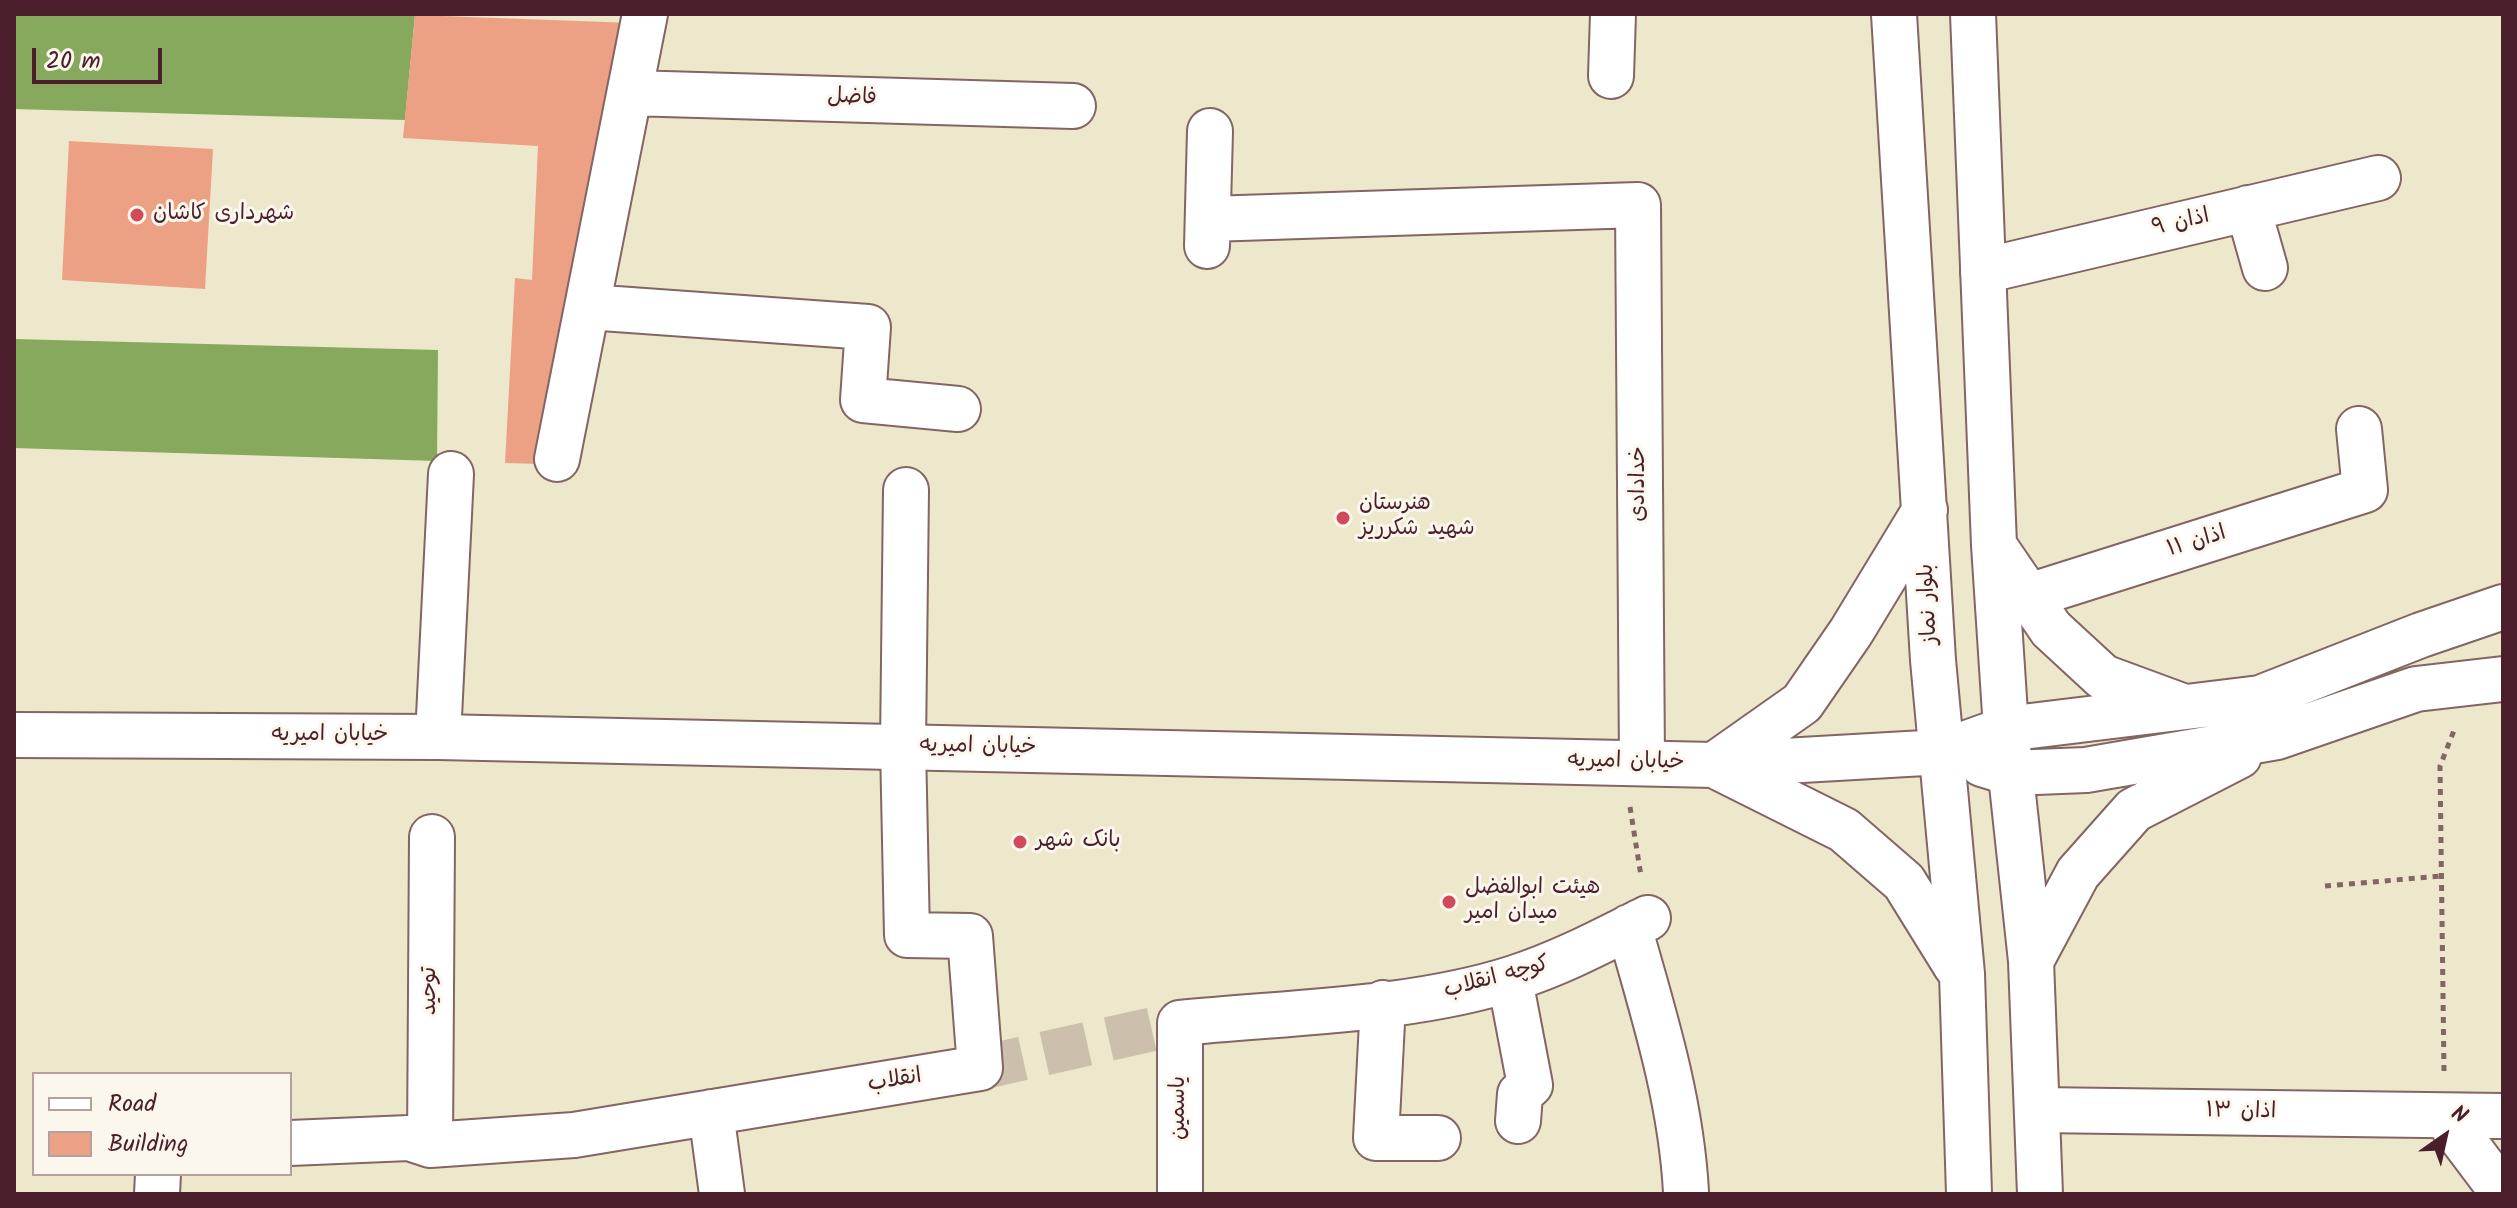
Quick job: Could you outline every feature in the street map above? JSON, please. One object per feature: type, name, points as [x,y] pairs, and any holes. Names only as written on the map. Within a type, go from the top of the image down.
[{"type":"main road","points":[[557,459],[645,14]]},
{"type":"main road","points":[[1611,76],[1613,14]]},
{"type":"main road","name":"بلوار نماز","points":[[1894,14],[1942,752],[1962,974],[1969,1194]]},
{"type":"main road","points":[[1973,14],[1994,545],[2006,729],[2031,961],[2040,1194]]},
{"type":"main road","name":"فاضل","points":[[630,93],[1073,106]]},
{"type":"main road","name":"خدادادی","points":[[1210,131],[1208,232],[1638,205],[1632,763]]},
{"type":"main road","name":"اذان ۹","points":[[1983,271],[2378,178]]},
{"type":"main road","points":[[2248,208],[2265,268]]},
{"type":"main road","points":[[588,307],[868,327],[863,400],[958,409]]},
{"type":"main road","name":"اذان ۱۱","points":[[2029,596],[2365,490],[2359,429]]},
{"type":"main road","points":[[438,737],[451,474]]},
{"type":"main road","points":[[903,746],[906,490]]},
{"type":"main road","points":[[1925,510],[1851,632],[1802,703],[1714,765],[1844,830],[1904,882],[1962,974]]},
{"type":"main road","points":[[1994,545],[2051,629],[2103,677],[2185,707]]},
{"type":"main road","points":[[1942,752],[2006,729],[2260,698],[2421,635],[2503,607]]},
{"type":"main road","points":[[2031,961],[2078,873],[2134,810],[2277,737],[2416,689],[2488,681]]},
{"type":"main road","name":"خیابان امیریه","points":[[14,735],[438,737],[1714,765],[1942,752]]},
{"type":"main road","points":[[1942,752],[2011,773],[2086,770],[2277,737]]},
{"type":"main road","name":"انقلاب","points":[[292,1143],[409,1138],[430,1145],[574,1135],[980,1068],[970,936],[907,935],[903,746]]},
{"type":"main road","name":"توحید","points":[[430,1145],[432,837]]},
{"type":"main road","points":[[1638,922],[1683,1141],[1686,1192]]},
{"type":"main road","name":"کوچه انقلاب","points":[[1180,1023],[1426,998],[1510,980],[1551,966],[1638,922]]},
{"type":"main road","points":[[1510,980],[1524,1103]]},
{"type":"main road","points":[[1383,1003],[1376,1138],[1438,1138]]},
{"type":"main road","name":"یاسمین","points":[[1180,1023],[1180,1194]]},
{"type":"main road","name":"اذان ۱۳","points":[[2037,1110],[2503,1116]]},
{"type":"main road","points":[[711,1112],[722,1194]]},
{"type":"main road","points":[[2445,1116],[2503,1193]]},
{"type":"path","points":[[2445,1116],[2440,766],[2488,681]]},
{"type":"path","points":[[1632,763],[1638,922]]},
{"type":"path","points":[[2325,886],[2442,876]]},
{"type":"green space","points":[[14,14],[415,15],[405,120],[14,109]]},
{"type":"green space","points":[[14,339],[438,350],[437,461],[14,448]]},
{"type":"building","points":[[415,15],[633,23],[542,464],[505,463],[515,278],[532,280],[538,146],[403,138]]},
{"type":"building","name":"شهرداری کاشان","points":[[69,141],[213,149],[205,289],[62,280]]},
{"type":"tunnel","points":[[980,1068],[1180,1023]]},
{"type":"place","name":"شهرداری کاشان","points":[[137,215]]},
{"type":"place","name":"هنرستان شهید شکرریز","points":[[1343,518]]},
{"type":"place","name":"بانک شهر","points":[[1020,842]]},
{"type":"place","name":"هیئت ابوالفضل میدان امیر","points":[[1449,902]]}]
